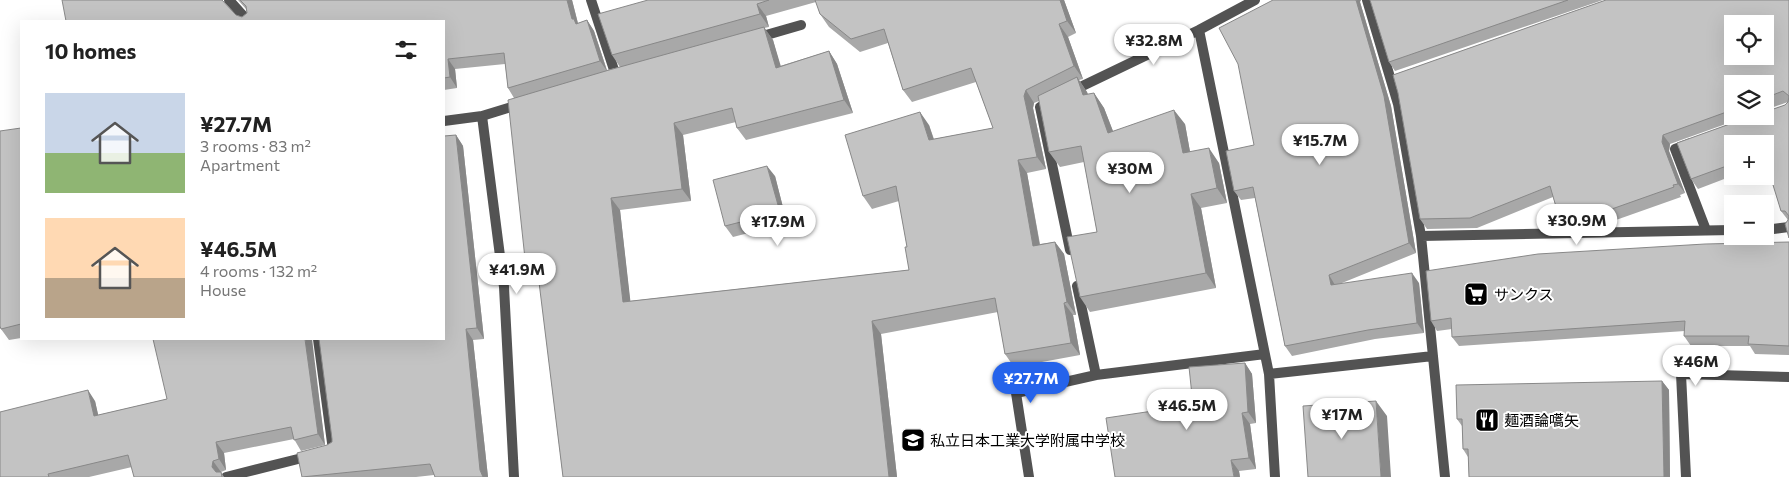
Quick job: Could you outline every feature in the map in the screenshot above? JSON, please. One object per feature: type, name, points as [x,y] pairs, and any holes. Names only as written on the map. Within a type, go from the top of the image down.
[{"type":"street","points":[[228,0],[247,20]]},
{"type":"street","points":[[591,0],[616,76]]},
{"type":"street","points":[[1072,260],[1040,107],[1200,30],[1255,0]]},
{"type":"street","points":[[1367,0],[1397,78],[1398,104],[1421,236],[1445,477]]},
{"type":"street","points":[[744,41],[801,25]]},
{"type":"street","points":[[1200,30],[1269,374],[1275,477]]},
{"type":"street","points":[[445,121],[482,116],[530,102]]},
{"type":"street","points":[[482,116],[504,287],[514,477]]},
{"type":"street","points":[[1701,140],[1675,149],[1706,230]]},
{"type":"street","points":[[1774,229],[1789,227]]},
{"type":"street","points":[[1421,236],[1724,230]]},
{"type":"street","points":[[1076,279],[1096,375]]},
{"type":"street","points":[[226,477],[332,450],[318,340]]},
{"type":"street","points":[[1029,477],[1016,393],[1096,375],[1264,354]]},
{"type":"street","points":[[1269,374],[1433,356]]},
{"type":"street","points":[[1686,477],[1681,374],[1789,377]]},
{"type":"building","points":[[62,0],[222,0],[236,15],[242,17],[247,13],[246,6],[240,0],[567,0],[572,19],[574,19],[576,24],[587,20],[600,61],[508,88],[504,53],[448,59],[450,77],[445,78],[445,20],[66,20]]},
{"type":"building","points":[[648,0],[769,0],[757,4],[760,14],[612,55],[598,14]]},
{"type":"building","points":[[815,0],[1060,0],[1067,21],[1059,24],[1074,66],[1026,90],[1024,96],[1037,157],[1018,160],[1033,246],[1055,242],[1067,302],[1064,303],[1071,343],[1005,354],[995,298],[872,321],[889,477],[563,477],[537,266],[526,268],[508,100],[764,27],[776,68],[829,51],[844,100],[737,128],[732,108],[674,123],[682,189],[611,198],[623,302],[909,270],[905,247],[907,247],[896,186],[863,196],[845,135],[920,112],[929,140],[993,128],[971,68],[903,90],[884,29],[851,39],[820,14]]},
{"type":"building","points":[[1273,0],[1356,0],[1384,96],[1409,243],[1329,275],[1331,285],[1412,273],[1417,323],[1368,330],[1285,346],[1253,187],[1234,191],[1226,151],[1254,145],[1238,64],[1219,28]]},
{"type":"building","points":[[1370,0],[1568,0],[1389,62]]},
{"type":"building","points":[[1606,0],[1789,0],[1789,96],[1783,91],[1774,94],[1774,75],[1724,75],[1724,113],[1663,135],[1662,142],[1678,184],[1592,216],[1559,217],[1550,186],[1470,218],[1420,219],[1398,93],[1393,75]]},
{"type":"building","points":[[1077,77],[1083,95],[1094,93],[1108,133],[1174,110],[1183,153],[1209,148],[1217,188],[1191,194],[1206,273],[1080,297],[1067,237],[1097,232],[1081,146],[1049,152],[1038,96]]},
{"type":"building","points":[[1789,96],[1789,216],[1785,211],[1781,211],[1773,185],[1774,135],[1724,135],[1724,167],[1691,179],[1677,143],[1727,125],[1774,125],[1774,109],[1788,102]]},
{"type":"building","points":[[20,128],[20,324],[1,329],[0,326],[0,131]]},
{"type":"building","points":[[456,135],[477,328],[466,329],[480,470],[483,477],[435,477],[430,464],[302,477],[297,453],[332,442],[319,340],[445,340],[445,136]]},
{"type":"building","points":[[767,166],[780,212],[725,226],[713,180]]},
{"type":"building","points":[[1789,216],[1789,238],[1785,224]]},
{"type":"building","points":[[1774,242],[1789,242],[1789,346],[1748,344],[1749,336],[1684,336],[1685,321],[1452,337],[1451,318],[1431,321],[1426,271],[1538,254],[1705,244],[1774,245]]},
{"type":"building","points":[[153,340],[305,340],[318,434],[294,440],[291,427],[216,442],[219,459],[213,461],[212,467],[216,472],[221,472],[222,477],[134,477],[128,455],[48,474],[49,477],[0,477],[0,412],[88,390],[94,416],[167,399]]},
{"type":"building","points":[[1245,363],[1248,412],[1242,413],[1249,458],[1231,460],[1234,477],[1115,477],[1106,418],[1193,405],[1189,367]]},
{"type":"building","points":[[1662,381],[1664,477],[1469,477],[1468,449],[1463,449],[1462,419],[1457,419],[1456,385]]},
{"type":"building","points":[[1376,401],[1381,477],[1308,477],[1303,406]]},
{"type":"place","name":"サンクス","points":[[1476,294]]},
{"type":"place","name":"麺酒論嚆矢","points":[[1487,420]]},
{"type":"place","name":"私立日本工業大学附属中学校","points":[[913,440]]}]
